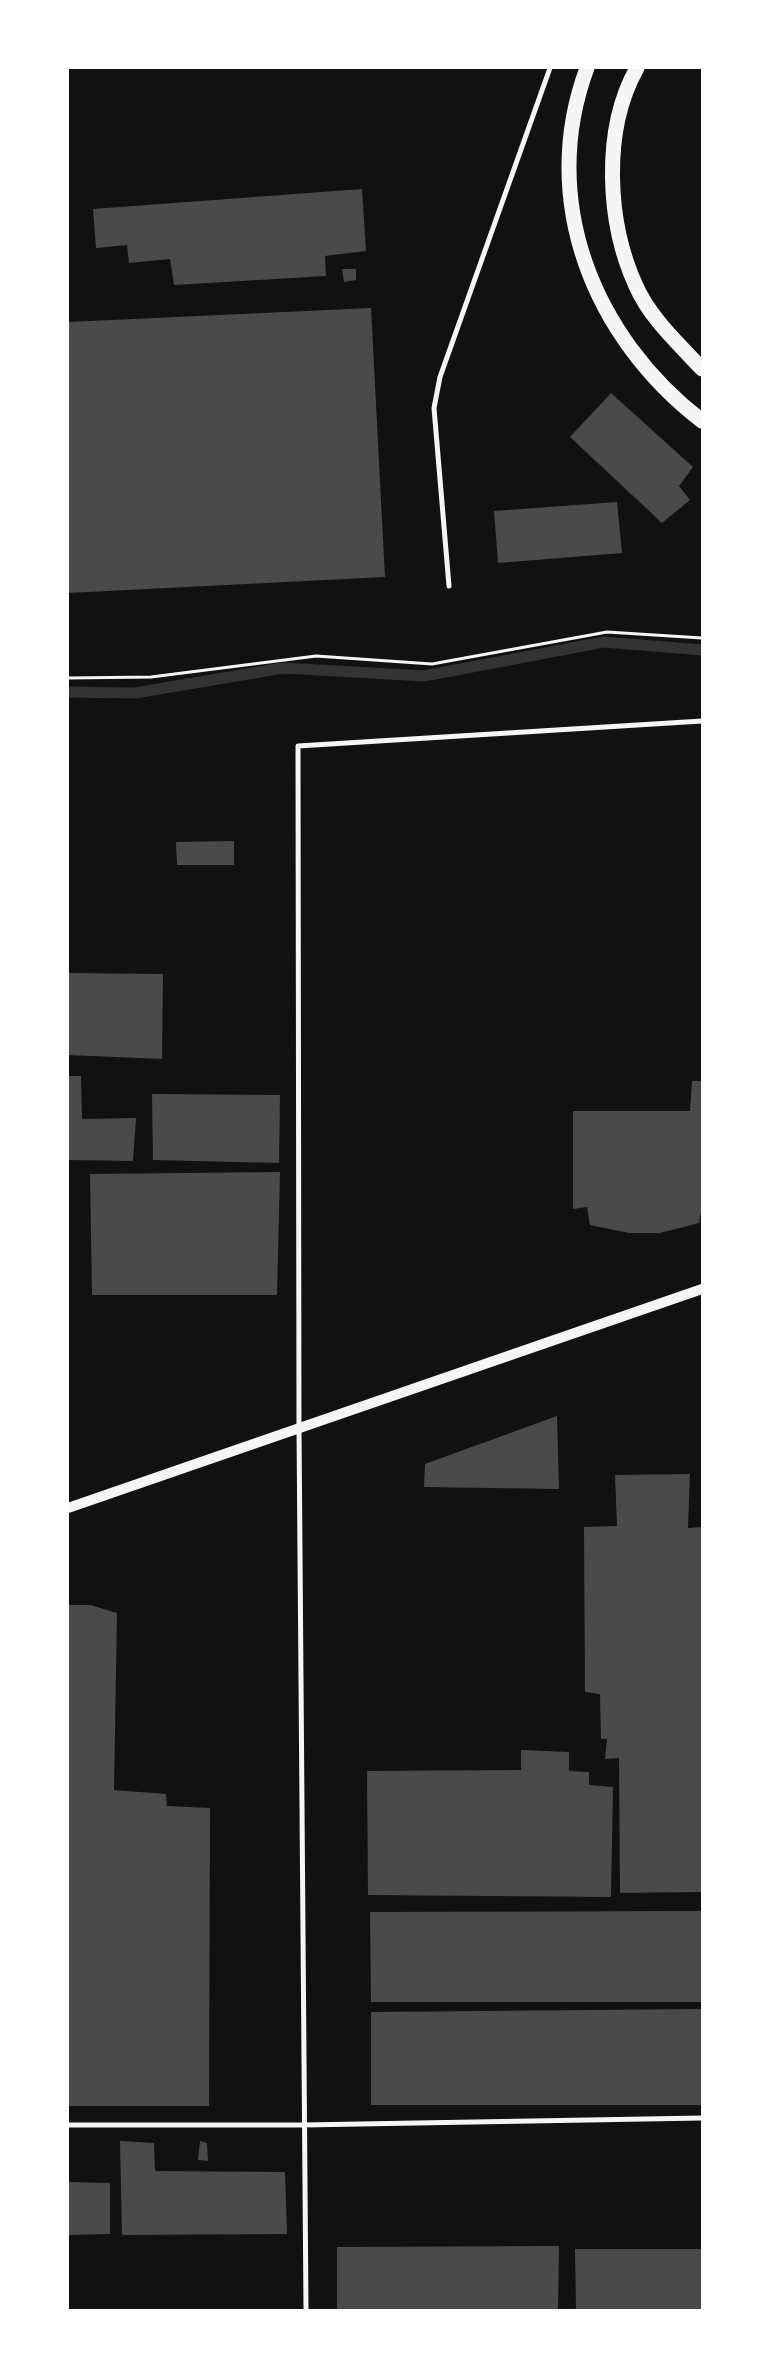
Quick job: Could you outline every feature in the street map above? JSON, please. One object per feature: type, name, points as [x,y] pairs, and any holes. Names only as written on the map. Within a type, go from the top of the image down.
[{"type":"highway","points":[[586,68],[579,87],[569,134],[568,181],[575,229],[590,280],[613,325],[643,365],[681,404],[702,421]]},
{"type":"highway","points":[[637,68],[629,81],[615,136],[612,186],[619,238],[636,287],[666,332],[702,369]]},
{"type":"main road","points":[[68,1508],[702,1290]]},
{"type":"street","points":[[449,586],[434,408],[435,400],[440,376],[550,68]]},
{"type":"street","points":[[306,2310],[303,2125],[299,1428],[298,746],[702,721]]},
{"type":"street","points":[[68,2125],[303,2125],[702,2118]]},
{"type":"path","points":[[68,678],[151,677],[316,656],[432,664],[608,632],[702,638]]},
{"type":"building","points":[[362,189],[366,251],[325,256],[326,276],[174,285],[170,259],[129,263],[127,245],[96,248],[93,209]]},
{"type":"building","points":[[342,269],[356,269],[356,280],[344,282]]},
{"type":"building","points":[[371,308],[385,577],[68,593],[68,322]]},
{"type":"building","points":[[611,393],[693,467],[679,486],[690,500],[662,523],[570,437]]},
{"type":"building","points":[[617,502],[622,553],[498,563],[494,511]]},
{"type":"building","points":[[234,841],[234,865],[177,865],[176,842]]},
{"type":"building","points":[[68,973],[163,974],[162,1059],[68,1055]]},
{"type":"building","points":[[68,1076],[81,1076],[82,1119],[136,1118],[133,1161],[68,1160]]},
{"type":"building","points":[[692,1081],[702,1081],[702,1206],[699,1223],[660,1233],[629,1233],[590,1225],[587,1207],[573,1209],[573,1111],[690,1111]]},
{"type":"building","points":[[152,1094],[280,1095],[279,1163],[153,1160]]},
{"type":"building","points":[[280,1172],[277,1295],[92,1295],[90,1174]]},
{"type":"building","points":[[557,1416],[559,1489],[424,1487],[425,1464]]},
{"type":"building","points":[[690,1474],[688,1528],[702,1527],[702,1892],[620,1893],[619,1758],[605,1759],[607,1739],[601,1739],[600,1694],[585,1692],[584,1527],[617,1526],[615,1475]]},
{"type":"building","points":[[68,1605],[91,1605],[117,1613],[114,1790],[166,1794],[167,1806],[210,1808],[209,2106],[68,2106]]},
{"type":"building","points":[[521,1750],[569,1752],[569,1771],[589,1772],[589,1785],[613,1787],[611,1897],[368,1895],[367,1771],[521,1770]]},
{"type":"building","points":[[702,1911],[702,2002],[371,2002],[370,1912]]},
{"type":"building","points":[[702,2009],[702,2105],[371,2105],[371,2012]]},
{"type":"building","points":[[120,2141],[154,2143],[155,2171],[285,2172],[287,2234],[122,2235]]},
{"type":"building","points":[[200,2141],[207,2143],[208,2161],[198,2160]]},
{"type":"building","points":[[68,2182],[110,2183],[110,2234],[68,2235]]},
{"type":"building","points":[[559,2246],[558,2310],[337,2310],[337,2247]]},
{"type":"building","points":[[575,2249],[702,2249],[702,2310],[576,2310]]},
{"type":"waterway","points":[[68,692],[135,693],[283,668],[424,676],[604,642],[702,650]]}]
